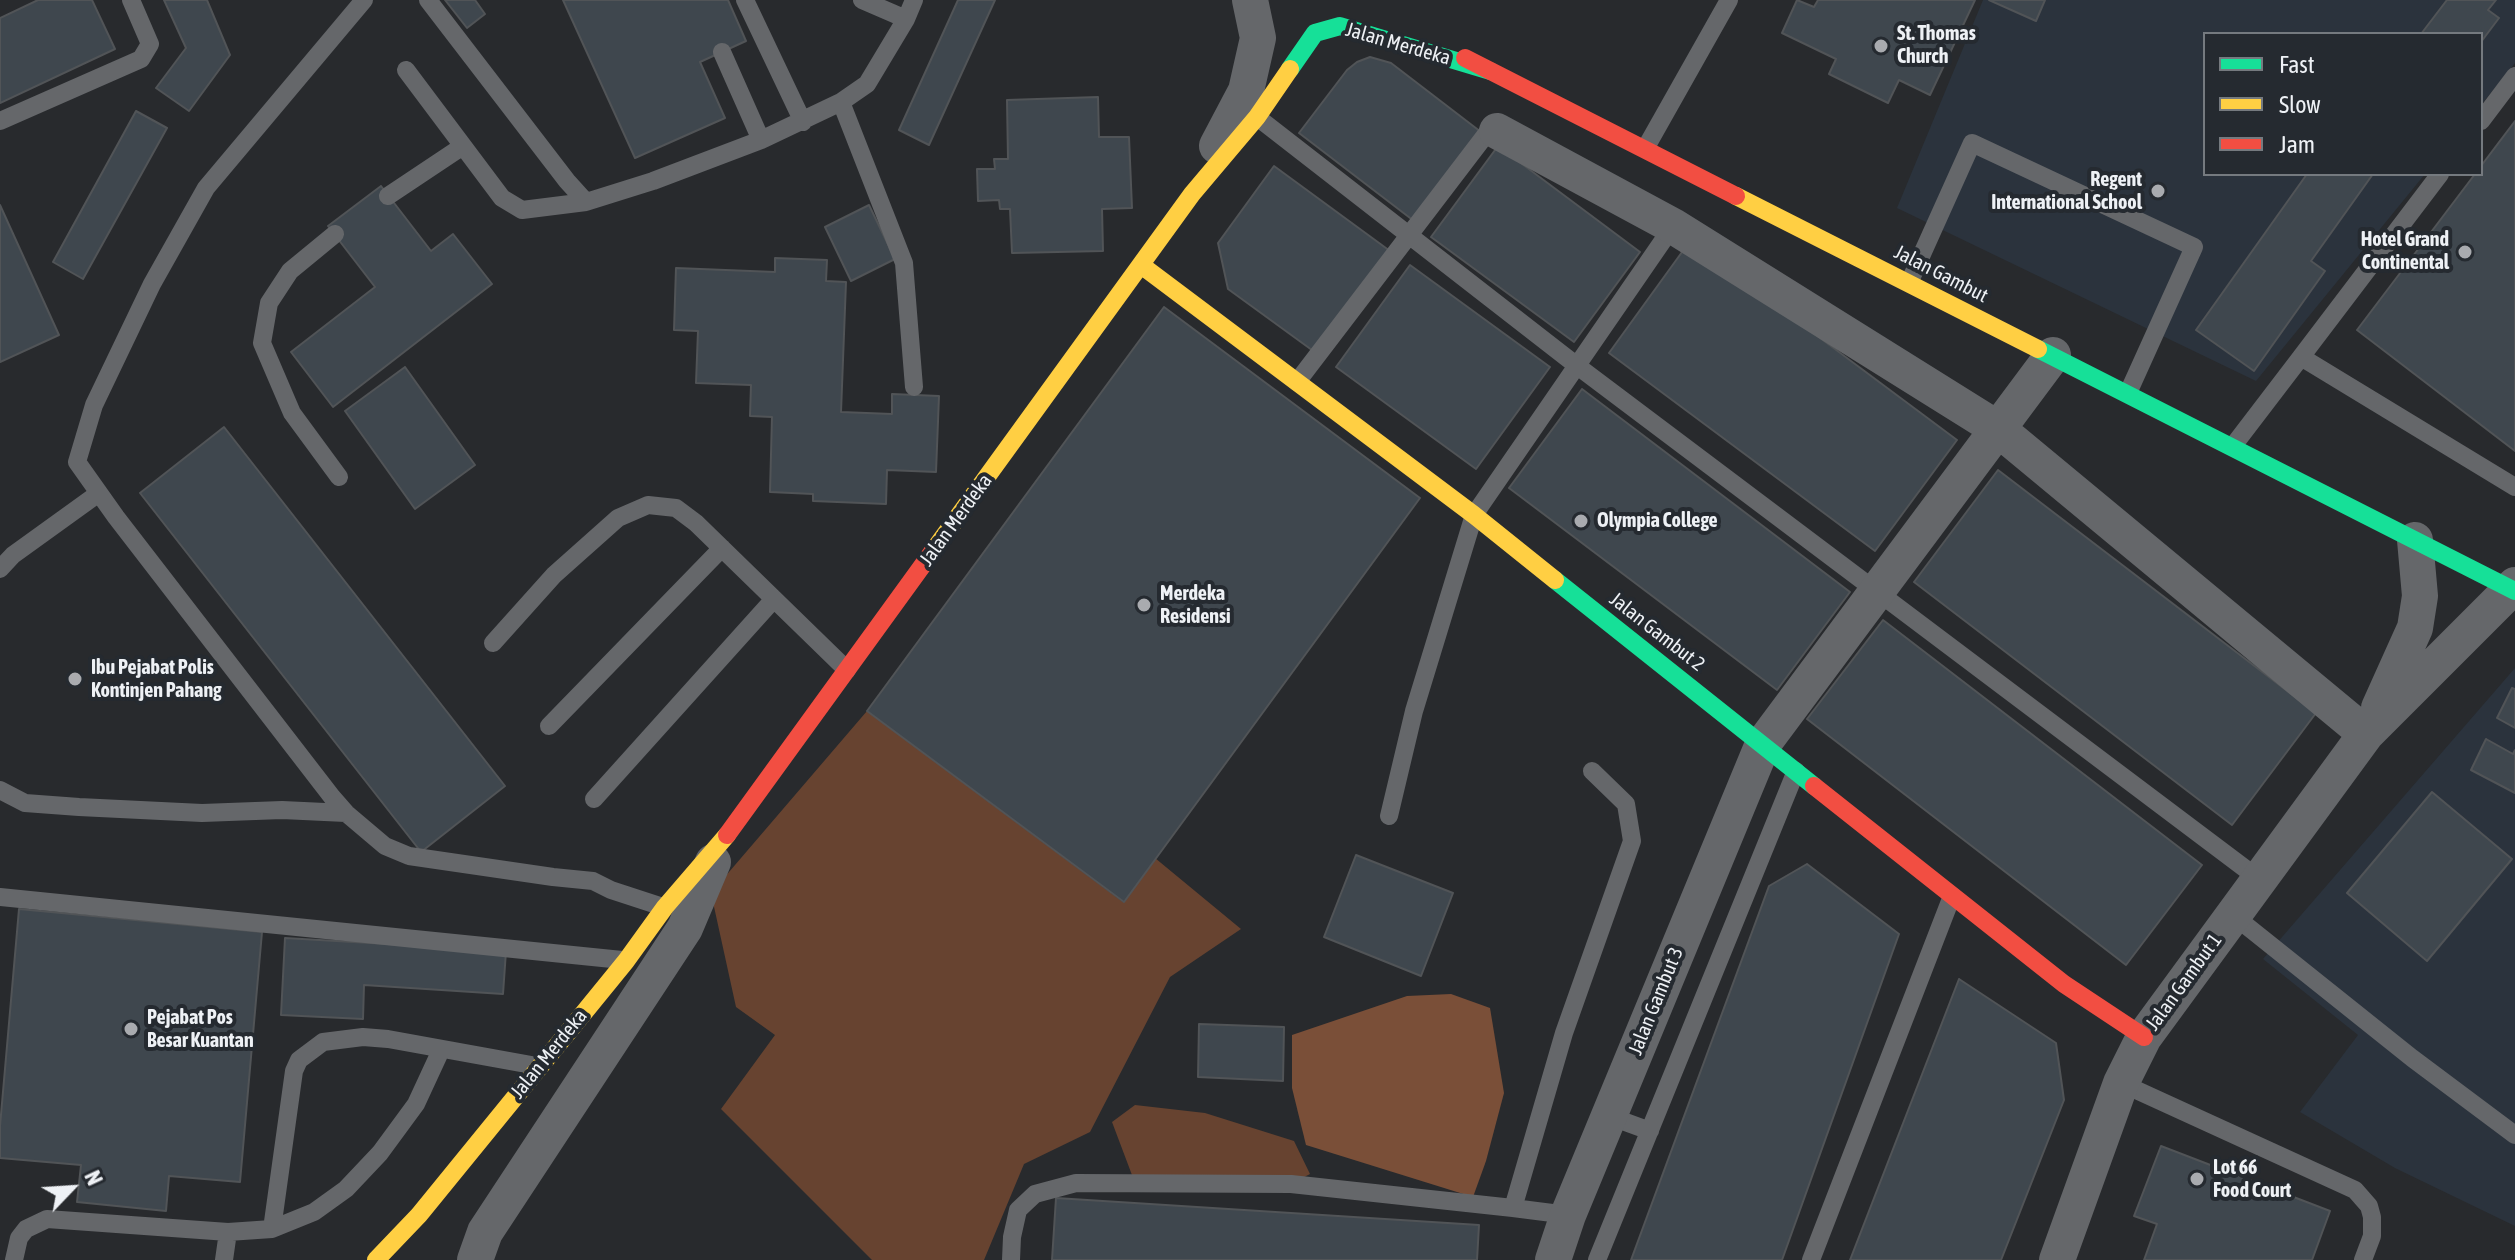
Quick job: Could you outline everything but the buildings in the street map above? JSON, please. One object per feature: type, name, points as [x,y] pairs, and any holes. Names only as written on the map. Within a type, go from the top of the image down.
[{"type":"street","name":"Jalan Merdeka","points":[[1192,194],[1246,91],[1258,38],[1250,0]]},
{"type":"street","name":"Jalan Gambut","points":[[1385,19],[2514,589]]},
{"type":"street","name":"Jalan Merdeka","points":[[376,1260],[419,1215],[626,961],[665,907],[719,846],[1192,194],[1257,117],[1315,33],[1340,26],[1490,71]]},
{"type":"street","points":[[1551,161],[1577,115]]},
{"type":"street","points":[[1497,131],[1673,226],[1998,429],[2366,734]]},
{"type":"street","points":[[1673,226],[1701,177]]},
{"type":"street","name":"Jalan Gambut 2","points":[[1141,265],[1474,515],[2064,984],[2144,1037]]},
{"type":"street","name":"Jalan Gambut 3","points":[[1553,1260],[1568,1215],[1763,744],[2053,355]]},
{"type":"street","name":"Jalan Gambut 1","points":[[2366,734],[2415,628],[2420,596],[2415,540]]},
{"type":"street","name":"Jalan Gambut 1","points":[[2057,1260],[2121,1083],[2144,1037],[2366,734],[2514,589]]},
{"type":"street","name":"Jalan Merdeka","points":[[475,1260],[485,1232],[685,928],[719,846]]},
{"type":"lane","points":[[0,121],[141,59],[150,44],[131,0]]},
{"type":"lane","points":[[364,0],[206,188],[152,284],[94,405],[77,462],[346,813],[385,846],[409,856],[593,881],[665,907]]},
{"type":"lane","points":[[428,0],[586,202]]},
{"type":"lane","points":[[745,0],[803,122]]},
{"type":"lane","points":[[862,0],[906,19]]},
{"type":"lane","points":[[406,70],[502,198],[522,210],[586,202],[653,181],[761,140],[841,102],[867,84],[914,0]]},
{"type":"lane","points":[[1645,149],[1729,0]]},
{"type":"lane","points":[[722,52],[761,140]]},
{"type":"lane","points":[[2483,118],[2515,76]]},
{"type":"lane","points":[[841,102],[904,263],[914,387]]},
{"type":"lane","points":[[1257,117],[1576,365],[2259,879]]},
{"type":"lane","points":[[1297,382],[1487,133],[1497,131]]},
{"type":"lane","points":[[1909,283],[1972,143],[2194,247],[2128,393]]},
{"type":"lane","points":[[388,196],[463,146]]},
{"type":"lane","points":[[2233,446],[2438,176]]},
{"type":"lane","points":[[1389,816],[1414,711],[1474,515],[1673,226]]},
{"type":"lane","points":[[335,234],[290,271],[269,303],[262,343],[292,413],[339,477]]},
{"type":"lane","points":[[2301,357],[2515,487]]},
{"type":"lane","points":[[0,569],[13,555],[99,493]]},
{"type":"lane","points":[[493,643],[554,575],[618,518],[648,505],[676,508],[722,548],[847,670]]},
{"type":"lane","points":[[549,726],[722,548]]},
{"type":"lane","points":[[594,799],[774,599]]},
{"type":"lane","points":[[1513,1208],[1564,1033],[1632,841],[1626,804],[1592,771]]},
{"type":"lane","points":[[1597,1260],[1796,771]]},
{"type":"lane","points":[[0,790],[25,803],[79,807],[202,813],[282,810],[346,813]]},
{"type":"lane","points":[[1811,1260],[1952,896]]},
{"type":"lane","points":[[0,897],[626,961]]},
{"type":"lane","points":[[2233,915],[2412,1058],[2515,1135]]},
{"type":"lane","points":[[272,1229],[294,1071],[299,1060],[323,1042],[363,1037],[388,1039],[540,1066]]},
{"type":"lane","points":[[14,1260],[19,1238],[26,1229],[47,1219],[228,1232],[272,1229],[314,1212],[346,1189],[380,1153],[416,1104],[441,1050]]},
{"type":"lane","points":[[2121,1083],[2355,1190],[2369,1206],[2372,1217],[2372,1236],[2363,1260]]},
{"type":"lane","points":[[1609,1116],[1650,1131]]},
{"type":"lane","points":[[1011,1260],[1018,1210],[1035,1194],[1076,1183],[1291,1184],[1568,1215]]},
{"type":"lane","points":[[224,1260],[228,1232]]},
{"type":"shaded area","name":"Regent International School","points":[[1983,0],[2515,0],[2515,63],[2483,103],[2483,32],[2203,32],[2203,176],[2423,176],[2256,381],[1897,208]]},
{"type":"shaded area","points":[[2515,668],[2515,1226],[2395,1168],[2300,1112],[2358,1035],[2263,959]]},
{"type":"shaded area","points":[[867,711],[1123,902],[1155,858],[1241,929],[1170,977],[1090,1132],[1024,1164],[984,1260],[872,1260],[721,1109],[775,1035],[736,1007],[711,893]]},
{"type":"shaded area","points":[[1451,994],[1490,1008],[1504,1093],[1473,1197],[1306,1145],[1292,1088],[1292,1035],[1407,996]]},
{"type":"shaded area","points":[[1135,1105],[1205,1113],[1294,1141],[1310,1174],[1291,1184],[1135,1183],[1112,1122]]},
{"type":"traffic: fast","points":[[1290,69],[1315,33],[1340,26],[1490,71]]},
{"type":"traffic: fast","points":[[2038,349],[2515,591]]},
{"type":"traffic: fast","points":[[1555,580],[1814,786]]},
{"type":"traffic: slow","points":[[933,551],[1192,194],[1257,117],[1290,69]]},
{"type":"traffic: slow","points":[[1736,196],[2038,349]]},
{"type":"traffic: slow","points":[[1141,265],[1474,515],[1555,580]]},
{"type":"traffic: slow","points":[[376,1260],[419,1215],[626,961],[665,907],[727,835]]},
{"type":"traffic: jam","points":[[1465,58],[1736,196]]},
{"type":"traffic: jam","points":[[727,835],[933,551]]},
{"type":"traffic: jam","points":[[1814,786],[2064,984],[2144,1037]]},
{"type":"place","name":"St. Thomas Church","points":[[1881,46]]},
{"type":"place","name":"Regent International School","points":[[2158,191]]},
{"type":"place","name":"Hotel Grand Continental","points":[[2465,252]]},
{"type":"place","name":"Olympia College","points":[[1581,521]]},
{"type":"place","name":"Merdeka Residensi","points":[[1144,605]]},
{"type":"place","name":"Ibu Pejabat Polis Kontinjen Pahang","points":[[75,679]]},
{"type":"place","name":"Pejabat Pos Besar Kuantan","points":[[131,1029]]},
{"type":"place","name":"Lot 66 Food Court","points":[[2197,1179]]}]
